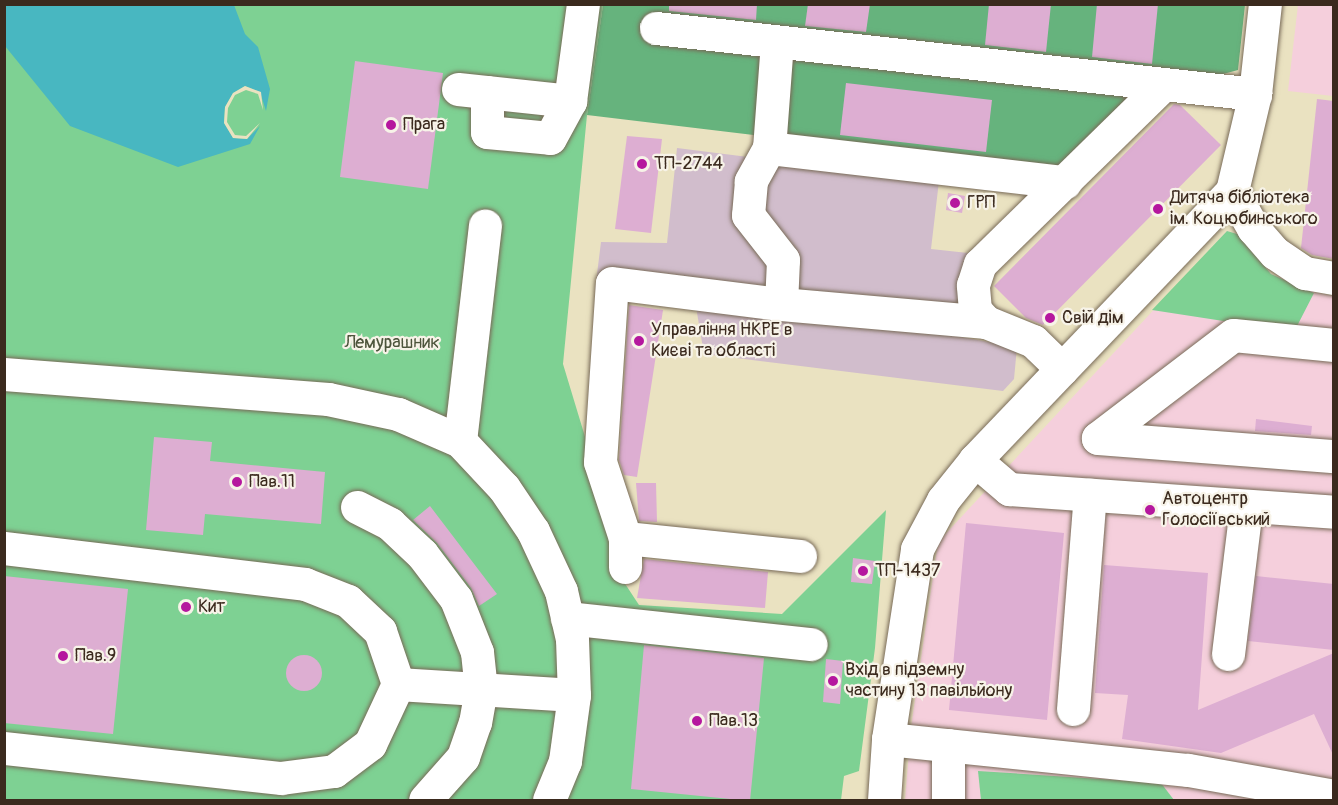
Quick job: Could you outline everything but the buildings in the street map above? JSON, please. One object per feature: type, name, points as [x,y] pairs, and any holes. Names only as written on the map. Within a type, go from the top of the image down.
[{"type":"street","points":[[472,90],[484,128],[488,132],[550,138],[570,101],[583,4]]},
{"type":"street","points":[[884,801],[888,739],[917,549],[943,500],[975,460],[1232,190],[1255,93],[1265,4]]},
{"type":"street","points":[[656,28],[1162,86],[1255,93]]},
{"type":"street","points":[[777,42],[769,148],[751,181],[748,215],[783,260],[781,304]]},
{"type":"street","points":[[986,322],[975,310],[973,285],[980,264],[1162,86]]},
{"type":"street","points":[[769,148],[1065,182]]},
{"type":"street","points":[[1232,190],[1253,228],[1275,253],[1305,273],[1334,278]]},
{"type":"street","points":[[460,441],[485,225]]},
{"type":"street","points":[[788,563],[625,553],[600,462],[612,283],[781,304],[986,322],[1033,341],[1062,369]]},
{"type":"street","points":[[1334,345],[1233,335],[1098,438],[1334,456]]},
{"type":"street","points":[[4,374],[328,399],[398,414],[460,441],[504,488],[532,531],[561,591],[567,618],[574,695],[565,761],[549,801]]},
{"type":"street","points":[[975,460],[1009,489],[1334,512]]},
{"type":"street","points":[[1073,709],[1090,495]]},
{"type":"street","points":[[357,507],[396,529],[423,554],[456,599],[477,652],[481,689],[476,722],[463,757],[425,801]]},
{"type":"street","points":[[1228,654],[1245,507]]},
{"type":"street","points":[[4,548],[305,584],[348,601],[380,631],[398,684],[370,744],[334,771],[281,778],[4,748]]},
{"type":"street","points":[[567,618],[811,644]]},
{"type":"street","points":[[398,684],[574,695]]},
{"type":"street","points":[[888,739],[1188,770],[1334,796]]},
{"type":"street","points":[[948,745],[948,801]]},
{"type":"shaded area","points":[[1298,5],[1333,5],[1333,96],[1288,91]]},
{"type":"shaded area","points":[[677,148],[939,181],[931,249],[968,253],[961,337],[1017,347],[1014,379],[1003,391],[704,354],[696,307],[595,290],[601,242],[667,243]]},
{"type":"shaded area","name":"Автоцентр Голосіївський","points":[[1227,231],[1237,234],[1271,274],[1314,292],[1333,296],[1333,800],[905,800],[911,727],[938,542]]},
{"type":"green space","name":"Лемурашник","points":[[5,5],[603,5],[587,115],[563,364],[619,549],[618,573],[639,605],[782,614],[886,510],[875,648],[859,771],[844,776],[841,800],[5,800]]},
{"type":"green space","points":[[603,5],[1245,5],[1238,70],[1124,101],[1053,171],[587,115]]},
{"type":"green space","points":[[1227,231],[1237,234],[1271,274],[1314,293],[1294,332],[1152,310]]},
{"type":"green space","points":[[978,771],[1161,783],[1174,800],[981,800]]},
{"type":"water","points":[[4,5],[234,5],[245,34],[258,47],[270,89],[266,111],[260,92],[245,86],[233,93],[225,107],[224,123],[233,138],[247,139],[260,126],[250,144],[178,167],[70,126],[5,46]]},
{"type":"pier","points":[[245,86],[261,92],[263,110],[258,94],[246,90],[235,95],[228,108],[227,122],[235,135],[246,136],[260,123],[247,139],[233,138],[224,123],[225,107],[233,93]]},
{"type":"place","name":"Прага","points":[[391,125]]},
{"type":"place","name":"ТП-2744","points":[[642,164]]},
{"type":"place","name":"ГРП","points":[[955,203]]},
{"type":"place","name":"Дитяча бібліотека ім. Коцюбинського","points":[[1158,209]]},
{"type":"place","name":"Свій дім","points":[[1050,318]]},
{"type":"place","name":"Управління НКРЕ в Києві та області","points":[[639,341]]},
{"type":"place","name":"Пав.11","points":[[237,482]]},
{"type":"place","name":"Автоцентр Голосіївський","points":[[1150,510]]},
{"type":"place","name":"ТП-1437","points":[[863,571]]},
{"type":"place","name":"Кит","points":[[186,607]]},
{"type":"place","name":"Пав.9","points":[[63,656]]},
{"type":"place","name":"Вхід в підземну частину 13 павільйону","points":[[833,681]]},
{"type":"place","name":"Пав.13","points":[[697,721]]}]
